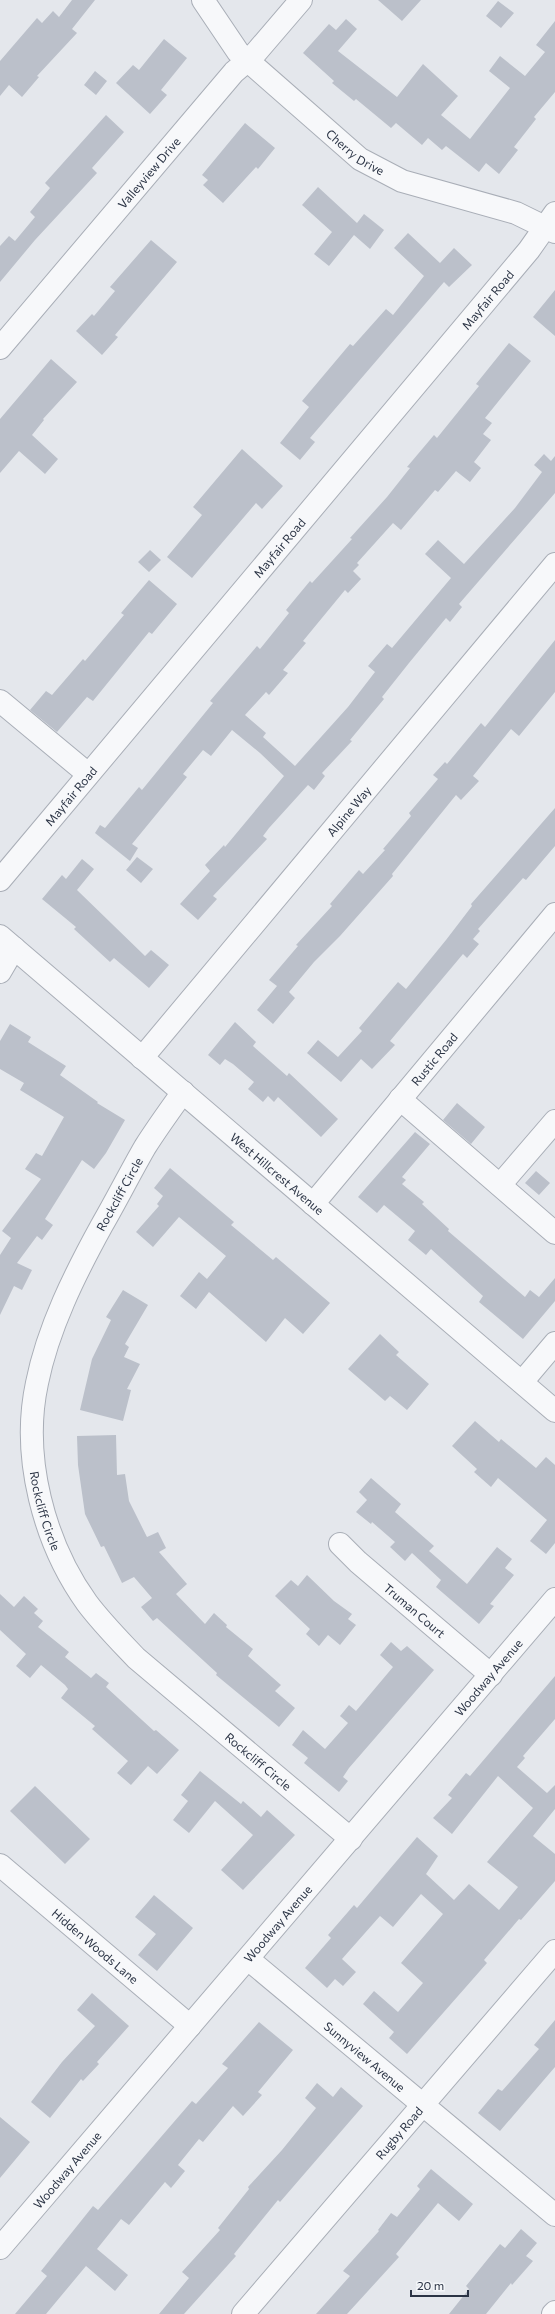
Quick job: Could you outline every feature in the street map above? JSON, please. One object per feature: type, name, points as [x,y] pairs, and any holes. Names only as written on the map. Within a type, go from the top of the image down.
[{"type":"street","name":"Cherry Drive","points":[[203,0],[238,52],[247,61],[344,147],[378,170],[402,181],[552,224]]},
{"type":"street","name":"Valleyview Drive","points":[[0,348],[234,72],[247,61],[301,0]]},
{"type":"street","name":"Mayfair Road","points":[[0,880],[552,224]]},
{"type":"street","name":"Alpine Way","points":[[142,1058],[555,564]]},
{"type":"street","points":[[0,701],[88,774]]},
{"type":"street","name":"Rustic Road","points":[[313,1204],[555,914]]},
{"type":"street","points":[[0,972],[7,942]]},
{"type":"street","name":"West Hillcrest Avenue","points":[[7,942],[555,1411]]},
{"type":"street","name":"Rockcliff Circle","points":[[183,1092],[145,1147],[90,1248],[52,1334],[37,1382],[34,1404],[34,1460],[37,1481],[45,1515],[62,1560],[87,1603],[106,1627],[136,1658],[351,1839]]},
{"type":"street","points":[[400,1099],[555,1233]]},
{"type":"street","points":[[500,1186],[555,1121]]},
{"type":"street","points":[[522,1382],[555,1343]]},
{"type":"street","name":"Truman Court","points":[[340,1544],[358,1562],[491,1674]]},
{"type":"street","name":"Woodway Avenue","points":[[0,2248],[555,1599]]},
{"type":"street","name":"Hidden Woods Lane","points":[[0,1865],[190,2026]]},
{"type":"street","name":"Rugby Road","points":[[243,2314],[555,1951]]},
{"type":"street","name":"Sunnyview Avenue","points":[[248,1959],[555,2215]]},
{"type":"building","points":[[72,0],[95,0],[72,29],[77,33],[37,76],[39,77],[22,97],[9,85],[0,96],[0,61],[37,18],[42,23],[53,11],[59,17]]},
{"type":"building","points":[[378,0],[421,0],[402,21]]},
{"type":"building","points":[[498,1],[514,13],[501,28],[486,16]]},
{"type":"building","points":[[346,19],[357,29],[338,51],[397,97],[423,64],[458,96],[441,115],[470,139],[510,88],[489,71],[500,56],[525,76],[545,52],[536,45],[555,21],[555,92],[534,117],[536,119],[514,147],[518,150],[499,174],[486,163],[479,172],[446,146],[442,150],[428,138],[422,145],[396,123],[391,128],[356,99],[354,101],[332,83],[334,81],[303,53],[329,24],[336,30]]},
{"type":"building","points":[[164,39],[187,58],[161,90],[167,95],[150,114],[116,83],[133,65],[139,70]]},
{"type":"building","points":[[95,71],[107,81],[96,95],[84,85]]},
{"type":"building","points":[[106,115],[124,132],[92,168],[97,173],[35,240],[0,282],[0,246],[9,236],[15,241],[35,217],[30,212],[50,188],[45,183]]},
{"type":"building","points":[[245,123],[275,148],[258,169],[256,167],[223,203],[203,185],[208,180],[202,175]]},
{"type":"building","points":[[318,187],[357,223],[364,214],[384,230],[370,249],[354,235],[329,266],[314,254],[332,232],[302,205]]},
{"type":"building","points":[[408,233],[440,263],[454,248],[472,265],[449,287],[444,282],[310,438],[315,442],[300,460],[280,443],[309,407],[302,401],[350,344],[353,346],[386,309],[393,315],[424,276],[394,248]]},
{"type":"building","points":[[151,240],[177,262],[115,335],[118,337],[102,355],[76,331],[92,314],[94,316],[115,291],[110,287]]},
{"type":"building","points":[[555,290],[555,336],[533,317]]},
{"type":"building","points":[[509,343],[531,361],[485,418],[492,423],[483,434],[491,440],[474,462],[481,468],[470,482],[456,471],[438,492],[435,490],[401,530],[393,523],[357,563],[359,565],[353,571],[361,579],[348,593],[345,590],[303,641],[306,643],[283,670],[288,673],[269,695],[266,692],[245,715],[266,733],[263,737],[295,766],[348,707],[375,672],[368,666],[387,644],[392,648],[451,578],[425,554],[438,540],[464,564],[515,508],[542,472],[534,465],[544,454],[551,461],[555,456],[555,493],[459,604],[462,607],[450,622],[446,618],[409,663],[382,697],[384,699],[350,740],[352,741],[322,773],[325,776],[314,790],[308,785],[269,828],[263,836],[267,839],[213,896],[217,899],[198,920],[180,904],[210,871],[205,865],[224,845],[225,847],[284,776],[260,753],[232,730],[211,756],[203,750],[183,774],[187,777],[132,844],[138,848],[130,861],[95,833],[100,825],[105,828],[139,787],[142,790],[213,703],[210,701],[257,646],[260,649],[289,613],[286,610],[310,581],[312,583],[352,539],[350,538],[387,497],[410,468],[407,467],[434,435],[437,438],[479,386],[476,384]]},
{"type":"building","points":[[51,359],[77,382],[43,419],[44,420],[32,435],[58,459],[45,474],[19,451],[0,473],[0,419]]},
{"type":"building","points":[[242,449],[283,486],[262,509],[256,503],[192,578],[167,557],[202,515],[193,507]]},
{"type":"building","points":[[150,550],[161,560],[149,572],[138,562]]},
{"type":"building","points":[[149,580],[177,604],[152,634],[149,632],[93,701],[87,697],[57,732],[30,710],[46,691],[52,695],[83,659],[85,661],[124,615],[121,613]]},
{"type":"building","points":[[555,640],[555,692],[519,736],[511,729],[473,776],[479,781],[461,800],[456,795],[392,874],[393,876],[340,936],[314,962],[289,992],[295,998],[273,1024],[257,1010],[277,986],[269,980],[298,946],[296,945],[332,906],[330,904],[359,870],[363,874],[385,850],[383,849],[411,816],[409,813],[438,779],[433,775],[445,762],[447,764],[481,723],[485,727]]},
{"type":"building","points":[[555,808],[555,846],[526,880],[523,878],[478,929],[480,931],[473,939],[479,944],[467,958],[463,954],[390,1041],[395,1045],[372,1069],[361,1059],[341,1082],[307,1053],[318,1040],[338,1057],[362,1031],[359,1028],[398,982],[406,989],[472,906],[471,904]]},
{"type":"building","points":[[137,857],[153,869],[141,883],[126,870]]},
{"type":"building","points":[[82,859],[94,869],[77,890],[145,956],[151,950],[169,965],[149,988],[114,958],[110,962],[74,929],[76,927],[42,899],[62,875],[66,879]]},
{"type":"building","points":[[235,1022],[256,1042],[253,1046],[287,1076],[289,1073],[338,1119],[321,1137],[278,1097],[274,1102],[268,1096],[263,1102],[248,1089],[254,1082],[233,1064],[225,1059],[220,1065],[208,1055]]},
{"type":"building","points":[[10,1024],[31,1037],[28,1042],[66,1066],[60,1075],[98,1102],[97,1103],[125,1120],[106,1153],[94,1169],[82,1160],[45,1219],[53,1225],[42,1240],[37,1236],[17,1263],[32,1270],[22,1290],[14,1286],[0,1315],[0,1255],[11,1238],[2,1231],[41,1179],[25,1169],[36,1153],[42,1156],[64,1117],[20,1090],[24,1083],[0,1069],[0,1041]]},
{"type":"building","points":[[457,1103],[485,1127],[471,1144],[443,1120]]},
{"type":"building","points":[[415,1132],[430,1144],[402,1177],[406,1180],[402,1184],[424,1202],[422,1204],[449,1229],[448,1231],[525,1297],[530,1290],[539,1297],[555,1278],[555,1301],[523,1339],[479,1302],[483,1296],[431,1249],[426,1255],[408,1240],[415,1231],[384,1205],[377,1213],[358,1197]]},
{"type":"building","points":[[170,1168],[234,1222],[231,1225],[273,1260],[276,1257],[330,1303],[303,1334],[285,1318],[266,1342],[209,1292],[196,1309],[180,1296],[199,1272],[207,1279],[226,1256],[179,1217],[153,1247],[136,1232],[159,1206],[157,1204],[163,1196],[154,1188]]},
{"type":"building","points":[[536,1171],[550,1183],[539,1195],[525,1183]]},
{"type":"building","points":[[123,1290],[148,1305],[125,1344],[129,1347],[124,1357],[140,1364],[127,1389],[131,1390],[123,1421],[80,1410],[92,1359],[111,1320],[106,1317]]},
{"type":"building","points":[[380,1334],[399,1352],[396,1355],[429,1384],[407,1410],[390,1396],[385,1401],[348,1369]]},
{"type":"building","points":[[475,1421],[499,1442],[501,1439],[536,1468],[546,1457],[555,1465],[555,1543],[546,1554],[530,1541],[547,1520],[498,1478],[491,1487],[474,1472],[477,1469],[452,1446]]},
{"type":"building","points":[[116,1435],[117,1475],[125,1474],[129,1501],[147,1537],[158,1532],[166,1548],[159,1552],[187,1584],[176,1594],[205,1624],[214,1613],[227,1625],[226,1627],[253,1649],[248,1656],[281,1685],[275,1691],[295,1708],[279,1727],[216,1675],[217,1673],[157,1618],[153,1621],[141,1607],[152,1598],[134,1577],[122,1583],[104,1546],[101,1547],[85,1514],[78,1465],[77,1436]]},
{"type":"building","points":[[371,1478],[401,1504],[395,1512],[434,1546],[429,1551],[467,1584],[497,1547],[512,1559],[505,1568],[514,1575],[490,1604],[494,1606],[479,1624],[436,1587],[441,1580],[412,1553],[405,1561],[390,1547],[395,1542],[372,1522],[371,1524],[356,1512],[367,1500],[359,1492]]},
{"type":"building","points":[[307,1575],[334,1601],[352,1614],[348,1619],[356,1625],[340,1645],[328,1635],[319,1646],[306,1634],[310,1629],[275,1596],[291,1580],[298,1586]]},
{"type":"building","points":[[0,1594],[14,1607],[24,1596],[38,1609],[34,1613],[43,1621],[38,1627],[69,1652],[65,1657],[91,1678],[96,1673],[109,1683],[106,1687],[154,1731],[156,1730],[179,1750],[157,1774],[148,1766],[131,1785],[117,1773],[128,1761],[92,1729],[95,1726],[61,1698],[68,1689],[65,1685],[41,1665],[30,1678],[16,1666],[26,1654],[0,1630]]},
{"type":"building","points":[[391,1642],[401,1651],[407,1646],[434,1670],[349,1768],[343,1777],[348,1781],[339,1792],[304,1763],[308,1758],[292,1745],[303,1730],[325,1749],[348,1723],[340,1716],[349,1705],[356,1711],[393,1667],[380,1655]]},
{"type":"building","points":[[555,1676],[555,1719],[523,1756],[525,1758],[517,1767],[547,1793],[555,1785],[555,1809],[533,1836],[555,1854],[555,1881],[521,1920],[519,1919],[484,1960],[487,1963],[407,2054],[389,2038],[394,2032],[363,2004],[374,1991],[398,2012],[423,1983],[401,1963],[443,1914],[421,1894],[393,1927],[380,1916],[342,1959],[356,1972],[343,1986],[335,1979],[327,1988],[305,1968],[331,1938],[328,1935],[354,1905],[357,1908],[417,1837],[438,1856],[426,1874],[454,1900],[469,1884],[499,1910],[518,1887],[487,1862],[533,1808],[498,1776],[452,1834],[433,1818],[452,1798],[448,1795],[466,1773],[470,1776]]},
{"type":"building","points":[[200,1771],[241,1804],[243,1801],[261,1817],[267,1810],[295,1835],[243,1890],[221,1870],[253,1835],[215,1801],[189,1833],[173,1820],[188,1801],[181,1795]]},
{"type":"building","points":[[35,1786],[90,1839],[65,1864],[10,1811]]},
{"type":"building","points":[[154,1895],[193,1928],[157,1971],[138,1955],[156,1934],[135,1917]]},
{"type":"building","points":[[92,1993],[129,2026],[97,2062],[99,2064],[83,2081],[81,2079],[50,2118],[31,2102],[62,2062],[95,2026],[77,2010]]},
{"type":"building","points":[[555,2020],[555,2067],[500,2131],[478,2113],[498,2089],[502,2091],[539,2049],[534,2045]]},
{"type":"building","points":[[259,2022],[293,2050],[258,2092],[262,2095],[243,2116],[233,2106],[203,2142],[199,2139],[178,2165],[185,2171],[171,2188],[165,2182],[129,2225],[121,2219],[97,2249],[128,2275],[115,2291],[86,2266],[46,2314],[15,2314],[47,2276],[41,2271],[93,2206],[98,2210],[192,2101],[196,2104],[228,2068],[222,2064]]},
{"type":"building","points":[[317,2083],[333,2097],[341,2087],[363,2106],[280,2202],[278,2200],[234,2254],[236,2256],[184,2314],[159,2314],[189,2278],[182,2272],[220,2230],[218,2228],[249,2189],[248,2187],[282,2150],[316,2108],[305,2098]]},
{"type":"building","points":[[0,2117],[30,2142],[0,2178]]},
{"type":"building","points":[[431,2169],[473,2204],[459,2221],[438,2203],[396,2254],[399,2257],[347,2314],[316,2314],[350,2276],[343,2271],[379,2231],[378,2230],[391,2213],[397,2217],[420,2189],[417,2186]]},
{"type":"building","points":[[521,2229],[537,2243],[526,2256],[533,2261],[512,2285],[511,2283],[486,2314],[449,2314],[469,2289],[466,2286],[500,2244],[505,2248]]}]
